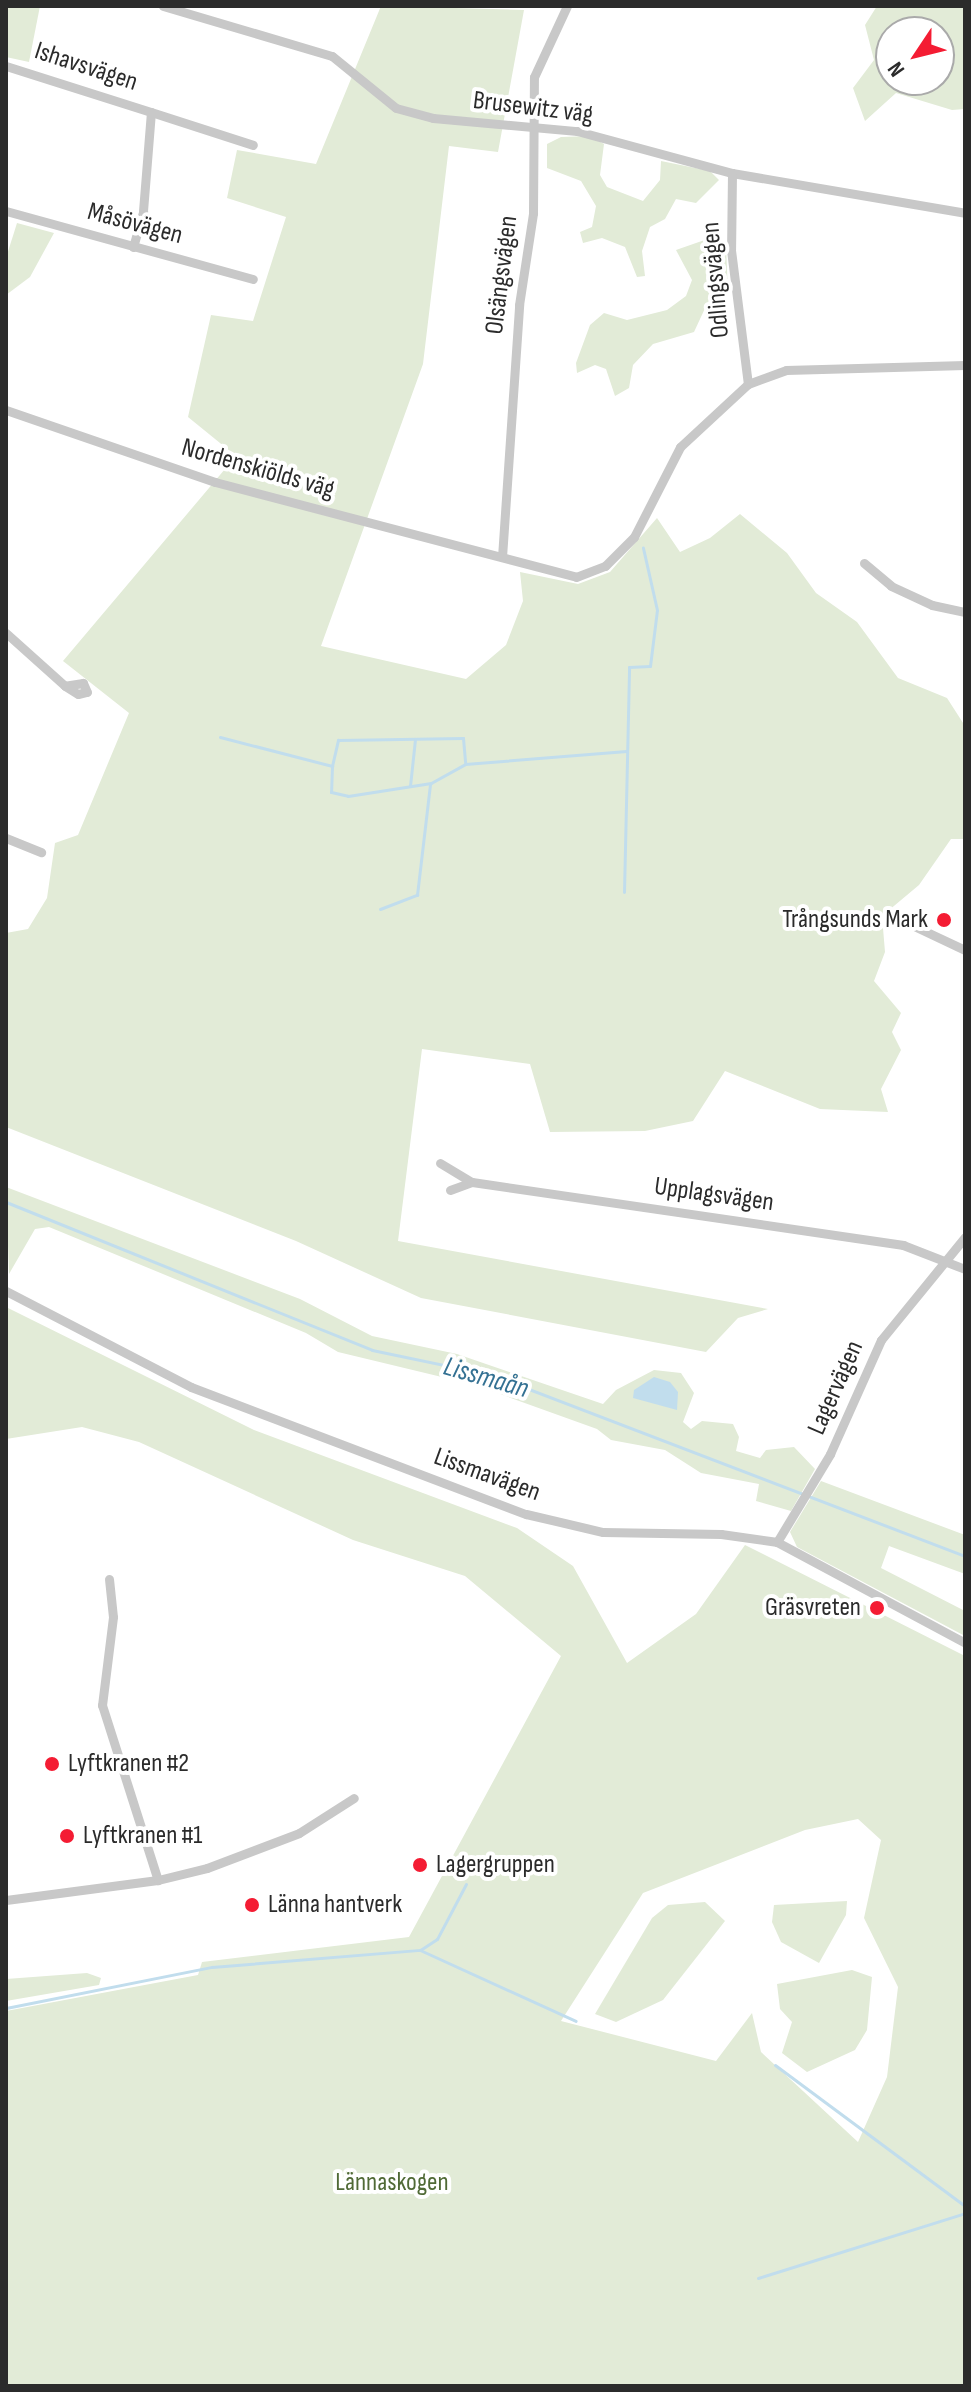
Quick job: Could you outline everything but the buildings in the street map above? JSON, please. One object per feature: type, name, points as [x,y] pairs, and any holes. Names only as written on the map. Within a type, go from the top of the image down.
[{"type":"street","name":"Brusewitz väg","points":[[163,6],[332,56],[396,108],[470,124],[577,131],[732,173],[965,213]]},
{"type":"street","name":"Olsängsvägen","points":[[502,557],[519,305],[533,213],[534,77],[567,6]]},
{"type":"street","name":"Ishavsvägen","points":[[6,66],[253,145]]},
{"type":"street","name":"Ishavsvägen","points":[[133,247],[143,211],[151,112]]},
{"type":"street","name":"Odlingsvägen","points":[[732,173],[731,250],[748,384]]},
{"type":"street","name":"Måsövägen","points":[[6,211],[253,279]]},
{"type":"street","points":[[748,384],[786,370],[965,365]]},
{"type":"street","name":"Nordenskiölds väg","points":[[6,410],[215,482],[502,557],[555,575],[576,577],[605,566],[634,537],[680,447],[748,384]]},
{"type":"street","points":[[864,563],[891,586],[932,605],[965,612]]},
{"type":"street","points":[[6,633],[65,686]]},
{"type":"street","points":[[6,838],[41,852]]},
{"type":"street","points":[[914,926],[965,950]]},
{"type":"street","points":[[440,1163],[472,1182]]},
{"type":"street","points":[[450,1190],[472,1182]]},
{"type":"street","name":"Upplagsvägen","points":[[472,1182],[903,1245],[948,1261]]},
{"type":"street","name":"Lagervägen","points":[[777,1542],[809,1490],[881,1340],[965,1237]]},
{"type":"street","points":[[948,1261],[965,1269]]},
{"type":"street","name":"Lissmavägen","points":[[6,1291],[191,1387],[526,1514],[603,1532],[721,1534],[777,1542],[965,1643]]},
{"type":"street","points":[[109,1579],[113,1617],[102,1705],[158,1880]]},
{"type":"street","points":[[6,1900],[158,1880],[256,1853],[339,1812],[354,1798]]},
{"type":"green space","points":[[6,6],[40,6],[29,62],[6,57]]},
{"type":"green space","points":[[381,6],[524,10],[498,152],[449,146],[423,364],[321,646],[466,679],[506,645],[523,601],[520,572],[578,584],[610,572],[657,518],[680,552],[710,538],[740,514],[787,553],[816,593],[857,622],[898,678],[947,698],[965,726],[965,839],[951,839],[919,885],[882,916],[885,952],[874,981],[901,1013],[892,1032],[901,1050],[881,1089],[888,1112],[820,1109],[725,1071],[693,1121],[645,1131],[550,1132],[530,1064],[422,1049],[398,1241],[768,1309],[738,1318],[706,1352],[421,1298],[296,1241],[6,1127],[6,933],[28,929],[47,898],[55,843],[78,835],[129,713],[63,661],[236,456],[188,417],[211,315],[253,321],[286,217],[227,198],[237,150],[316,164]]},
{"type":"green space","points":[[877,6],[965,6],[965,109],[952,110],[906,96],[955,96],[955,16],[875,16],[875,96],[893,96],[865,121],[853,88],[874,60],[865,25]]},
{"type":"green space","points":[[590,136],[604,144],[600,175],[607,187],[643,201],[660,180],[661,161],[710,171],[719,180],[696,203],[676,199],[665,219],[650,227],[642,251],[645,276],[637,277],[625,247],[602,238],[583,243],[580,232],[592,227],[596,206],[581,181],[547,168],[547,144],[561,137]]},
{"type":"green space","points":[[17,223],[54,233],[30,277],[6,295],[6,258]]},
{"type":"green space","points":[[716,236],[726,246],[728,293],[707,304],[694,332],[653,344],[633,365],[629,388],[615,396],[606,369],[595,365],[577,373],[576,363],[590,325],[604,313],[627,320],[667,310],[686,296],[692,280],[676,250]]},
{"type":"green space","points":[[6,1187],[300,1299],[372,1336],[457,1354],[603,1404],[616,1390],[654,1370],[681,1373],[694,1393],[683,1422],[691,1429],[702,1421],[733,1424],[739,1437],[736,1451],[760,1458],[766,1450],[794,1447],[815,1469],[791,1511],[756,1501],[759,1484],[701,1473],[665,1450],[611,1440],[597,1429],[475,1385],[338,1352],[306,1333],[49,1227],[35,1229],[9,1274]]},
{"type":"green space","name":"Lännaskogen","points":[[6,1307],[254,1430],[517,1528],[573,1566],[627,1663],[696,1614],[745,1545],[965,1656],[965,2386],[6,2386],[6,2011],[198,1975],[202,1962],[409,1937],[561,1656],[465,1576],[353,1540],[139,1442],[82,1427],[6,1439]],"holes":[[[858,1819],[881,1840],[864,1918],[898,1987],[887,2077],[858,2142],[761,2052],[752,2013],[716,2061],[561,2021],[643,1893],[805,1830]]]},
{"type":"green space","points":[[821,1481],[965,1535],[965,1574],[889,1546],[881,1568],[965,1611],[965,1636],[797,1547],[790,1532]]},
{"type":"green space","points":[[847,1901],[846,1915],[819,1963],[781,1942],[772,1922],[774,1905]]},
{"type":"green space","points":[[705,1902],[725,1921],[663,2000],[616,2022],[595,2014],[652,1918],[668,1905]]},
{"type":"green space","points":[[852,1970],[872,1977],[867,2030],[855,2050],[807,2072],[782,2053],[792,2022],[780,2009],[777,1984]]},
{"type":"green space","points":[[87,1973],[101,1978],[99,1985],[6,2001],[6,1979]]},
{"type":"water","points":[[654,1377],[670,1382],[678,1392],[677,1410],[633,1398],[634,1390]]},
{"type":"waterway","points":[[624,892],[629,667],[650,666],[657,610],[643,548]]},
{"type":"waterway","points":[[220,737],[332,766],[338,740],[463,738],[465,762]]},
{"type":"waterway","points":[[410,786],[415,739]]},
{"type":"waterway","points":[[332,766],[331,792],[348,796],[431,783],[465,764],[626,751]]},
{"type":"waterway","points":[[380,909],[417,895],[430,784]]},
{"type":"waterway","name":"Lissmaån","points":[[6,1202],[372,1350],[492,1375],[965,1556]]},
{"type":"waterway","points":[[466,1884],[437,1939],[420,1950],[576,2021]]},
{"type":"waterway","points":[[6,2008],[212,1967],[420,1950]]},
{"type":"waterway","points":[[775,2065],[965,2206]]},
{"type":"waterway","points":[[758,2278],[965,2213]]},
{"type":"place","name":"Trångsunds Mark","points":[[944,920]]},
{"type":"place","name":"Gräsvreten","points":[[877,1608]]},
{"type":"place","name":"Lyftkranen #2","points":[[52,1764]]},
{"type":"place","name":"Lyftkranen #1","points":[[67,1836]]},
{"type":"place","name":"Lagergruppen","points":[[420,1865]]},
{"type":"place","name":"Länna hantverk","points":[[252,1905]]}]
